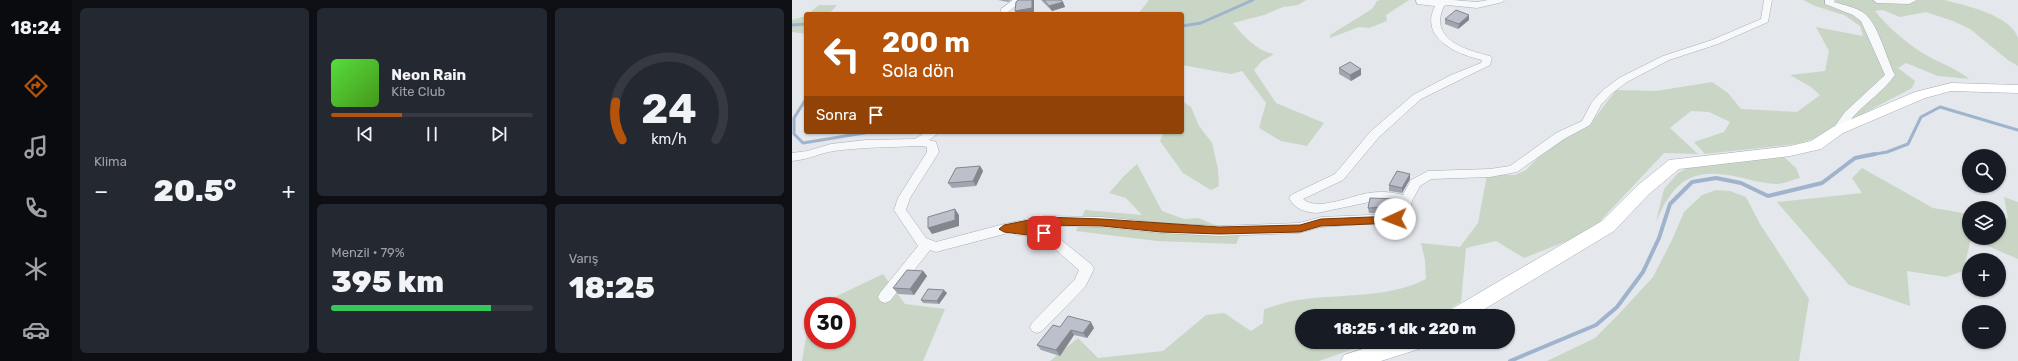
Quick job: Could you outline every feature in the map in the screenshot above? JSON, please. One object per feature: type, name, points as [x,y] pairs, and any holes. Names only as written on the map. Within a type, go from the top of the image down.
[{"type":"street","points":[[1004,12],[1019,0]]},
{"type":"street","points":[[1420,0],[1420,2],[1427,4],[1440,4],[1447,2],[1477,5],[1500,0]]},
{"type":"street","points":[[792,157],[805,157],[829,148],[864,144],[924,142],[932,145],[933,152],[904,198],[900,210],[920,242],[936,247],[1004,229],[1044,221],[1102,222],[1161,228],[1219,231],[1300,228],[1321,222],[1395,219],[1404,210],[1406,201],[1415,184],[1428,175],[1490,173],[1513,169],[1560,136],[1586,123],[1596,104],[1607,92],[1622,80],[1666,58],[1715,42],[1765,20],[1768,0]]},
{"type":"street","points":[[1832,0],[1828,2],[1861,15],[1870,27],[1881,57],[1890,75],[1884,83],[1845,118],[1838,130]]},
{"type":"street","points":[[1877,0],[1908,2],[1913,0]]},
{"type":"street","points":[[1406,201],[1396,196],[1380,196],[1363,198],[1325,208],[1314,208],[1302,204],[1295,198],[1332,182],[1339,177],[1350,166],[1375,134],[1417,97],[1455,77],[1486,65],[1486,58],[1464,52],[1441,36],[1435,26],[1434,17],[1440,4]]},
{"type":"street","points":[[1469,309],[1608,226],[1643,190],[1675,164],[1790,151],[1816,145],[1838,130],[1920,95],[1951,87],[2018,89]]},
{"type":"street","points":[[916,143],[931,134]]},
{"type":"street","points":[[1004,229],[1044,233],[1087,269],[1080,283],[1037,328]]},
{"type":"street","points":[[885,297],[927,244]]},
{"type":"street","points":[[1351,361],[1391,349]]},
{"type":"green space","points":[[1149,0],[1306,0],[1298,5],[1283,7],[1264,15],[1233,23],[1256,47],[1274,54],[1262,61],[1254,70],[1276,103],[1324,123],[1307,146],[1281,141],[1259,128],[1266,103],[1242,71],[1231,74],[1184,65],[1184,12],[1140,12]]},
{"type":"green space","points":[[1409,0],[1386,15],[1387,21],[1369,28],[1359,27],[1330,38],[1330,35],[1372,9],[1377,1]]},
{"type":"green space","points":[[1803,0],[1944,0],[1974,8],[1997,17],[2014,30],[2018,38],[2018,66],[2008,60],[1970,29],[1953,21],[1926,12],[1900,17],[1883,10],[1875,11],[1891,28],[1915,48],[1927,56],[1958,71],[1969,79],[1938,76],[1906,63],[1898,68],[1915,81],[1912,88],[1817,138],[1796,144],[1705,154],[1694,142],[1724,132],[1730,122],[1709,112],[1691,111],[1670,128],[1698,154],[1664,153],[1590,232],[1524,258],[1496,241],[1466,248],[1461,302],[1450,309],[1295,309],[1295,349],[1354,349],[1319,361],[1050,361],[1078,338],[1098,358],[1163,351],[1206,315],[1224,313],[1251,331],[1263,323],[1264,309],[1305,299],[1358,295],[1393,290],[1410,286],[1426,279],[1425,260],[1421,243],[1460,247],[1478,223],[1487,175],[1515,175],[1526,170],[1546,150],[1591,123],[1616,90],[1656,91],[1712,82],[1728,93],[1741,109],[1797,112],[1820,95],[1811,87],[1790,75],[1825,71],[1829,51],[1816,27],[1863,36],[1860,26],[1844,15],[1815,6]]},
{"type":"green space","points":[[819,5],[837,5],[831,12],[810,12]]},
{"type":"green space","points":[[804,17],[804,34],[792,32],[792,20]]},
{"type":"green space","points":[[1184,102],[1191,107],[1199,126],[1212,143],[1218,169],[1219,186],[1211,190],[1183,173],[1160,141],[1163,134],[1184,134]]},
{"type":"green space","points":[[1784,157],[1796,168],[1800,178],[1785,183],[1776,184],[1718,174],[1695,176],[1678,186],[1671,194],[1656,222],[1664,189],[1678,173],[1693,165]]},
{"type":"green space","points":[[1137,164],[1162,211],[1184,219],[1198,218],[1240,235],[1236,244],[1157,241],[1076,231],[1085,210],[1142,215],[1126,198],[1109,193]]},
{"type":"green space","points":[[1862,168],[1933,208],[1962,213],[1962,245],[1970,245],[1968,253],[1962,253],[1962,271],[1946,277],[1907,271],[1910,306],[1849,285],[1777,202],[1862,193],[1852,178]]},
{"type":"green space","points":[[1716,190],[1730,191],[1746,197],[1760,224],[1809,299],[1799,361],[1547,361],[1595,338],[1617,316],[1653,277],[1672,240],[1684,212],[1702,195]]},
{"type":"green space","points":[[2004,197],[2018,202],[2018,259],[1985,245],[2006,245],[2006,219],[2008,219],[2006,201]]},
{"type":"green space","points":[[883,274],[905,304],[945,309],[923,361],[802,361],[804,349],[856,349],[856,297],[835,297]]},
{"type":"building","points":[[1018,0],[1032,0],[1032,8],[1015,11],[1016,2]]},
{"type":"building","points":[[1044,0],[1061,0],[1063,2],[1049,6]]},
{"type":"building","points":[[1456,10],[1469,15],[1459,24],[1445,19]]},
{"type":"building","points":[[1350,62],[1361,69],[1350,75],[1339,68]]},
{"type":"building","points":[[980,166],[973,181],[948,183],[956,168]]},
{"type":"building","points":[[1397,171],[1410,174],[1402,188],[1389,185]]},
{"type":"building","points":[[1370,198],[1395,199],[1395,204],[1391,207],[1368,208]]},
{"type":"building","points":[[955,209],[955,220],[928,228],[928,217]]},
{"type":"building","points":[[907,270],[923,271],[910,289],[893,288]]},
{"type":"building","points":[[928,289],[944,290],[937,301],[921,300]]},
{"type":"building","points":[[1068,316],[1091,322],[1083,333],[1071,330],[1056,350],[1037,345],[1053,325],[1060,327]]},
{"type":"waterway","points":[[1184,26],[1201,23],[1253,0]]},
{"type":"waterway","points":[[792,25],[804,24]]},
{"type":"waterway","points":[[804,102],[794,118],[794,134],[803,143],[858,134]]},
{"type":"waterway","points":[[1870,155],[1887,152],[1908,144],[1921,117],[1940,107],[2018,130]]},
{"type":"waterway","points":[[1870,155],[1875,154]]},
{"type":"waterway","points":[[1510,361],[1596,325],[1617,307],[1643,272],[1659,238],[1670,204],[1692,182],[1716,178],[1741,183],[1768,196],[1822,183],[1855,158],[1870,155]]},
{"type":"route","points":[[1044,233],[1004,229],[1044,221],[1102,222],[1161,228],[1219,231],[1300,228],[1321,222],[1395,219]]}]
